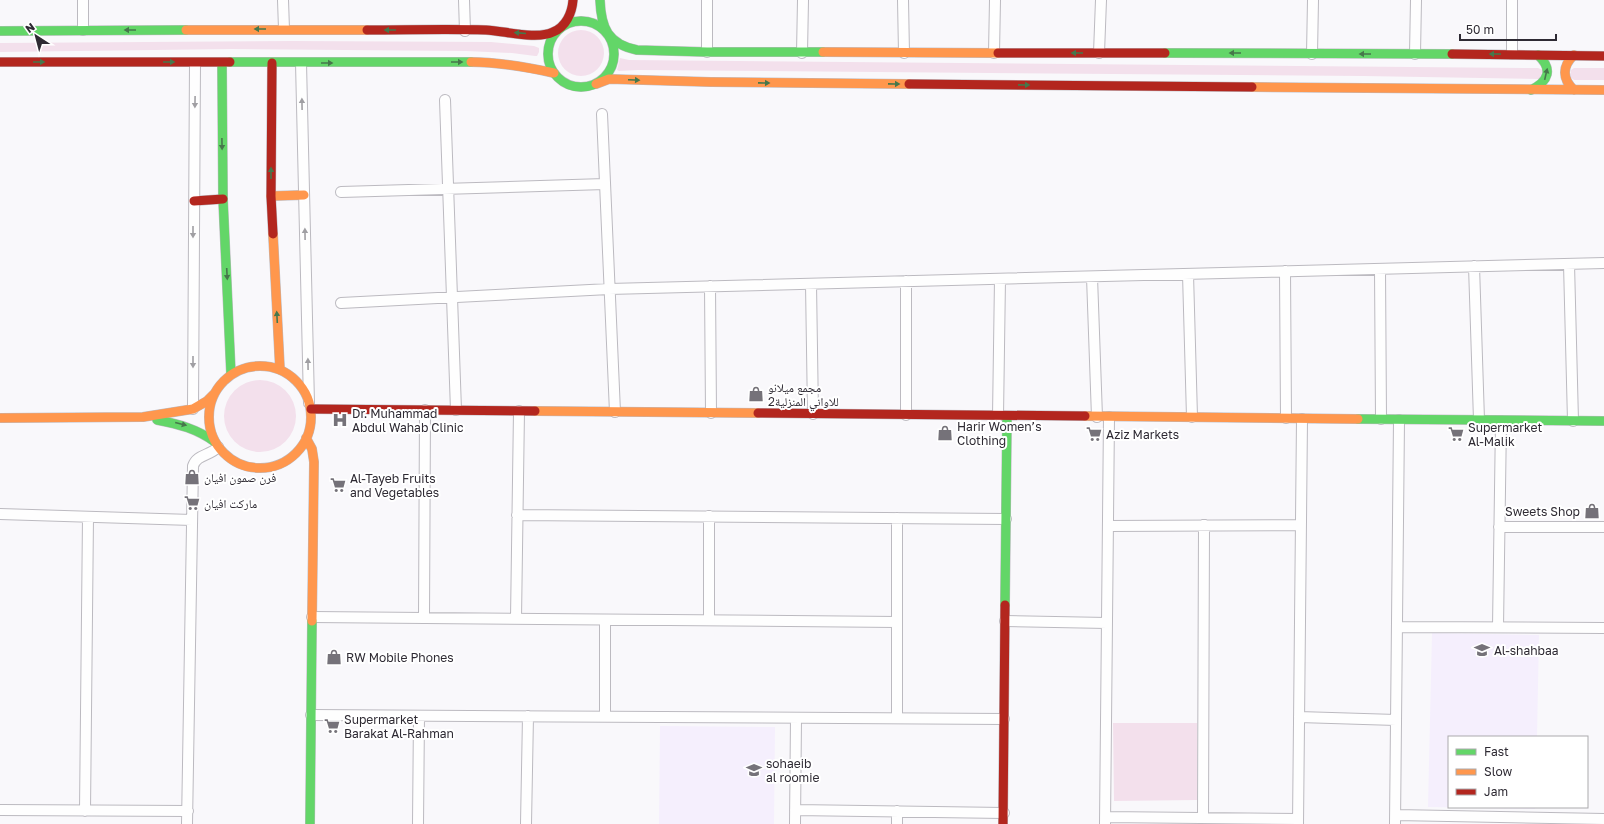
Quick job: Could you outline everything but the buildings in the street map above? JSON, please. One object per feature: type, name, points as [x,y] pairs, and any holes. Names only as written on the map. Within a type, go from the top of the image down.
[{"type":"main road","points":[[573,0],[571,12],[551,40],[548,51],[549,63],[554,73],[562,81],[573,86],[585,87],[609,79],[726,83],[1604,90]]},
{"type":"main road","points":[[596,84],[605,76],[612,66],[614,55],[613,43],[600,18],[600,0]]},
{"type":"main road","points":[[0,30],[465,30],[543,35],[552,34],[568,24],[578,21],[594,24],[615,41],[628,49],[707,52],[1512,54],[1604,56]]},
{"type":"main road","points":[[1531,90],[1541,85],[1547,75],[1546,63],[1538,55]]},
{"type":"main road","points":[[1574,55],[1569,59],[1564,70],[1566,81],[1574,90]]},
{"type":"main road","points":[[0,62],[488,62],[520,66],[554,73]]},
{"type":"main road","points":[[222,63],[223,199],[231,374]]},
{"type":"main road","points":[[272,63],[271,196],[280,370]]},
{"type":"main road","points":[[271,196],[304,195]]},
{"type":"main road","points":[[194,201],[223,199]]},
{"type":"main road","points":[[0,418],[143,417],[173,413],[193,409],[207,401],[231,374],[247,367],[264,366],[280,370],[293,378],[303,389],[310,406],[311,419],[306,438],[301,448],[294,455],[275,466],[265,468],[244,466],[234,461],[204,434],[183,424],[143,417]]},
{"type":"main road","points":[[214,394],[209,414],[211,433],[217,445]]},
{"type":"main road","points":[[310,406],[425,410],[1604,422]]},
{"type":"main road","points":[[1002,416],[1006,519],[1003,824]]},
{"type":"main road","points":[[306,438],[312,449],[314,462],[310,824]]},
{"type":"street","points":[[82,0],[83,30]]},
{"type":"street","points":[[283,0],[284,29]]},
{"type":"street","points":[[464,0],[465,30]]},
{"type":"street","points":[[707,0],[707,52]]},
{"type":"street","points":[[802,52],[803,0]]},
{"type":"street","points":[[903,0],[904,53]]},
{"type":"street","points":[[994,53],[995,0]]},
{"type":"street","points":[[1099,53],[1101,0]]},
{"type":"street","points":[[1312,54],[1313,0]]},
{"type":"street","points":[[1415,54],[1416,0]]},
{"type":"street","points":[[1512,0],[1512,54]]},
{"type":"street","points":[[193,409],[195,63]]},
{"type":"street","points":[[302,63],[310,406]]},
{"type":"street","points":[[445,100],[456,410]]},
{"type":"street","points":[[602,114],[615,412]]},
{"type":"street","points":[[341,192],[605,184]]},
{"type":"street","points":[[341,303],[609,289],[1604,263]]},
{"type":"street","points":[[1570,264],[1573,421]]},
{"type":"street","points":[[1474,266],[1479,420]]},
{"type":"street","points":[[1380,269],[1381,419]]},
{"type":"street","points":[[1285,271],[1286,418]]},
{"type":"street","points":[[1188,274],[1192,418]]},
{"type":"street","points":[[1092,277],[1097,416]]},
{"type":"street","points":[[1000,279],[1002,416]]},
{"type":"street","points":[[906,281],[906,415]]},
{"type":"street","points":[[810,284],[813,414]]},
{"type":"street","points":[[710,286],[712,413]]},
{"type":"street","points":[[424,618],[425,410]]},
{"type":"street","points":[[516,619],[519,411]]},
{"type":"street","points":[[1109,417],[1105,821],[1203,818],[1298,822],[1302,418]]},
{"type":"street","points":[[1399,420],[1395,820],[1604,819]]},
{"type":"street","points":[[1498,627],[1501,421]]},
{"type":"street","points":[[188,824],[194,463],[198,458],[212,453],[217,445]]},
{"type":"street","points":[[0,514],[192,520]]},
{"type":"street","points":[[517,515],[1006,519]]},
{"type":"street","points":[[709,516],[709,620]]},
{"type":"street","points":[[85,811],[88,517]]},
{"type":"street","points":[[897,518],[897,718]]},
{"type":"street","points":[[1108,526],[1301,525]]},
{"type":"street","points":[[1203,818],[1204,526]]},
{"type":"street","points":[[1499,527],[1604,528]]},
{"type":"street","points":[[312,617],[897,622]]},
{"type":"street","points":[[605,620],[605,717]]},
{"type":"street","points":[[1005,621],[1107,623]]},
{"type":"street","points":[[1397,627],[1604,628]]},
{"type":"street","points":[[312,715],[1004,719]]},
{"type":"street","points":[[418,824],[419,716]]},
{"type":"street","points":[[526,824],[528,716]]},
{"type":"street","points":[[1299,717],[1396,720]]},
{"type":"street","points":[[795,824],[796,718]]},
{"type":"street","points":[[0,810],[188,811]]},
{"type":"street","points":[[795,810],[1004,813]]},
{"type":"street","points":[[897,811],[897,824]]},
{"type":"shaded area","points":[[581,30],[594,34],[600,40],[604,53],[600,66],[594,72],[581,76],[568,72],[562,66],[558,53],[562,40],[568,34]]},
{"type":"shaded area","points":[[292,41],[491,42],[534,46],[539,48],[539,52],[537,56],[535,56],[512,53],[466,51],[231,49],[0,52],[0,43]]},
{"type":"shaded area","points":[[620,58],[629,60],[1538,68],[1543,70],[1539,79],[1363,76],[619,71],[617,70]]},
{"type":"shaded area","points":[[1574,68],[1604,68],[1604,80],[1574,80],[1570,77],[1571,70]]},
{"type":"shaded area","points":[[253,380],[267,380],[274,382],[286,390],[294,402],[296,416],[294,430],[286,442],[274,450],[267,452],[253,452],[246,450],[234,442],[226,430],[224,423],[224,409],[226,402],[234,390],[246,382]]},
{"type":"shaded area","points":[[1432,633],[1539,635],[1537,736],[1448,736],[1448,807],[1428,807]]},
{"type":"shaded area","points":[[1113,723],[1197,723],[1197,800],[1114,801]]},
{"type":"shaded area","points":[[660,726],[775,727],[774,824],[659,824]]},
{"type":"shaded area","points":[[1482,808],[1535,808],[1535,809]]},
{"type":"traffic: fast","points":[[600,0],[602,19],[604,27],[608,33],[619,44],[637,50],[707,52],[823,52]]},
{"type":"traffic: fast","points":[[581,21],[594,24],[604,31],[611,41],[614,54],[611,67],[604,77],[594,84],[581,87],[568,84],[558,77],[551,67],[548,54],[551,41],[558,31],[568,24],[581,21]]},
{"type":"traffic: fast","points":[[0,31],[186,30]]},
{"type":"traffic: fast","points":[[1165,53],[1452,54]]},
{"type":"traffic: fast","points":[[1531,90],[1542,83],[1547,74],[1546,65],[1538,55]]},
{"type":"traffic: fast","points":[[230,62],[471,62]]},
{"type":"traffic: fast","points":[[222,63],[223,199],[231,374]]},
{"type":"traffic: fast","points":[[1005,605],[1007,416]]},
{"type":"traffic: fast","points":[[1358,419],[1604,421]]},
{"type":"traffic: fast","points":[[157,420],[188,428],[215,442]]},
{"type":"traffic: fast","points":[[310,824],[312,621]]},
{"type":"traffic: slow","points":[[186,30],[367,30]]},
{"type":"traffic: slow","points":[[823,52],[998,53]]},
{"type":"traffic: slow","points":[[1574,55],[1567,64],[1565,72],[1567,81],[1574,90]]},
{"type":"traffic: slow","points":[[471,62],[512,65],[554,73]]},
{"type":"traffic: slow","points":[[596,84],[609,79],[711,82],[909,84]]},
{"type":"traffic: slow","points":[[1252,87],[1604,90]]},
{"type":"traffic: slow","points":[[271,196],[304,195]]},
{"type":"traffic: slow","points":[[273,234],[280,370]]},
{"type":"traffic: slow","points":[[260,366],[280,370],[296,381],[307,397],[311,417],[307,437],[296,453],[280,464],[260,468],[240,464],[224,453],[213,437],[209,417],[213,397],[224,381],[240,370],[260,366]]},
{"type":"traffic: slow","points":[[0,418],[143,417],[193,409],[207,401],[214,394]]},
{"type":"traffic: slow","points":[[535,411],[758,413]]},
{"type":"traffic: slow","points":[[1085,416],[1358,419]]},
{"type":"traffic: slow","points":[[306,438],[312,449],[314,462],[312,621]]},
{"type":"traffic: jam","points":[[367,30],[486,30],[530,35],[546,34],[558,30],[565,23],[570,15],[573,0]]},
{"type":"traffic: jam","points":[[998,53],[1165,53]]},
{"type":"traffic: jam","points":[[1452,54],[1604,56]]},
{"type":"traffic: jam","points":[[0,62],[230,62]]},
{"type":"traffic: jam","points":[[272,63],[271,196],[273,234]]},
{"type":"traffic: jam","points":[[909,84],[1252,87]]},
{"type":"traffic: jam","points":[[194,201],[223,199]]},
{"type":"traffic: jam","points":[[311,409],[535,411]]},
{"type":"traffic: jam","points":[[758,413],[1085,416]]},
{"type":"traffic: jam","points":[[1003,824],[1005,605]]},
{"type":"place","name":"مجمع ميلانو للاواني المنزلية2","points":[[756,394]]},
{"type":"place","name":"Dr. Muhammad Abdul Wahab Clinic","points":[[340,420]]},
{"type":"place","name":"Harir Women’s Clothing","points":[[945,433]]},
{"type":"place","name":"Aziz Markets","points":[[1094,434]]},
{"type":"place","name":"Supermarket Al-Malik","points":[[1456,434]]},
{"type":"place","name":"فرن صمون افيان","points":[[192,477]]},
{"type":"place","name":"Al-Tayeb Fruits and Vegetables","points":[[338,485]]},
{"type":"place","name":"ماركت افيان","points":[[192,503]]},
{"type":"place","name":"Sweets Shop","points":[[1592,511]]},
{"type":"place","name":"Al-shahbaa","points":[[1482,650]]},
{"type":"place","name":"RW Mobile Phones","points":[[334,657]]},
{"type":"place","name":"Supermarket Barakat Al-Rahman","points":[[332,726]]},
{"type":"place","name":"sohaeib al roomie","points":[[754,770]]}]
